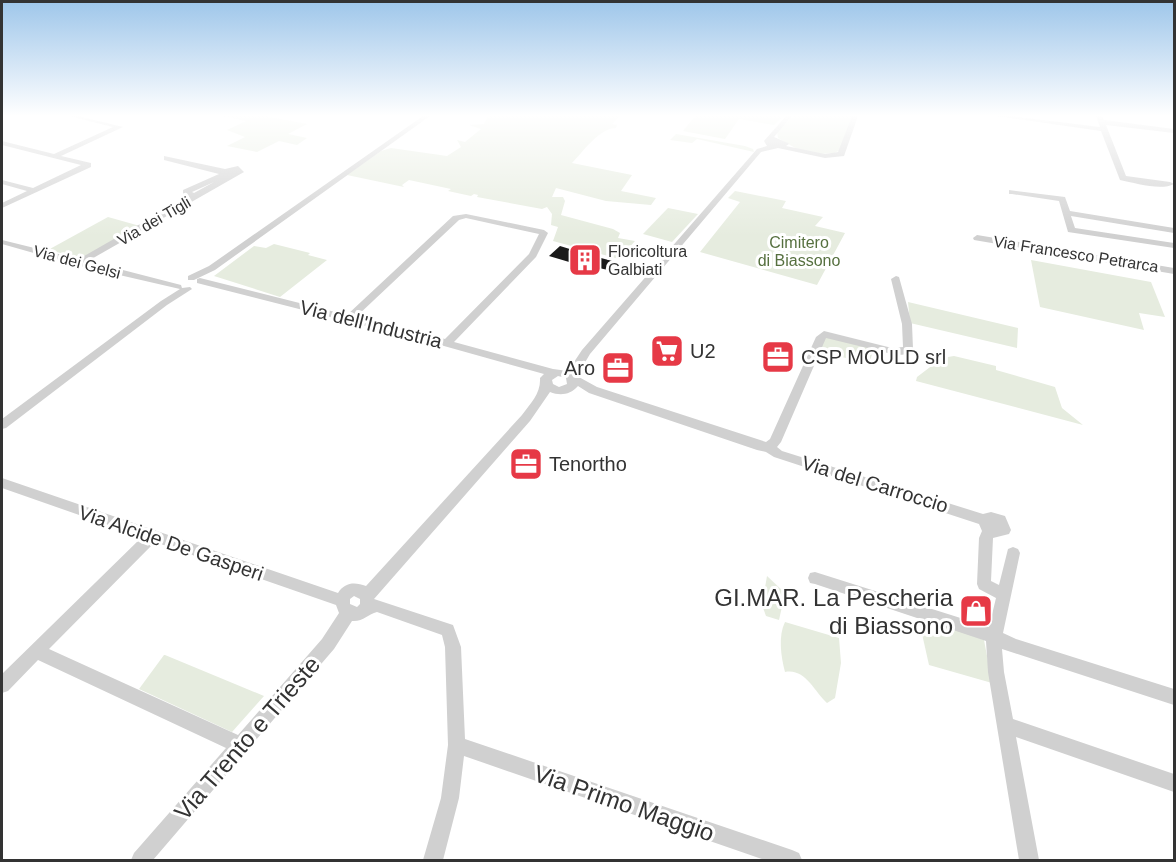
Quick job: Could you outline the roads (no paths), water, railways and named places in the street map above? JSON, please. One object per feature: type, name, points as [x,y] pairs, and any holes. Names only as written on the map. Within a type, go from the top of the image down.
[{"type":"street","points":[[2,206],[88,165],[56,156]]},
{"type":"street","points":[[2,427],[189,284],[369,156]]},
{"type":"street","points":[[526,418],[573,385],[572,377],[586,352],[756,156]]},
{"type":"street","points":[[1114,156],[1120,174],[1131,180],[1172,184],[1174,193]]},
{"type":"street","name":"Via dei Tigli","points":[[79,263],[196,197],[226,173],[167,158]]},
{"type":"street","points":[[2,182],[35,190]]},
{"type":"street","points":[[1012,192],[1062,199],[1071,230],[1174,246]]},
{"type":"street","points":[[1066,213],[1174,230]]},
{"type":"street","points":[[349,318],[456,218],[466,216],[544,233],[533,255],[447,343]]},
{"type":"street","name":"Via Francesco Petrarca","points":[[977,238],[1174,271]]},
{"type":"street","name":"Via dei Gelsi","points":[[2,242],[153,282],[189,284]]},
{"type":"street","points":[[768,447],[775,442],[824,334],[892,351],[908,349],[907,324],[896,279]]},
{"type":"street","name":"Via dell'Industria","points":[[189,284],[225,287],[447,343],[517,364],[551,378]]},
{"type":"street","points":[[433,861],[450,798],[457,745],[453,647],[448,630],[367,601],[363,591],[355,590],[347,594],[345,607],[356,613],[367,601],[526,418],[551,378],[586,352]]},
{"type":"street","points":[[551,378],[572,377],[593,390]]},
{"type":"street","points":[[551,378],[564,390],[593,390]]},
{"type":"street","name":"Via del Carroccio","points":[[593,390],[761,447],[768,447],[777,454],[987,524],[984,584],[1004,595]]},
{"type":"street","name":"Via Alcide De Gasperi","points":[[2,483],[345,607]]},
{"type":"street","points":[[2,685],[151,537]]},
{"type":"street","points":[[1013,553],[994,637],[996,672],[1029,861]]},
{"type":"street","points":[[815,578],[994,637],[1014,646],[1174,697]]},
{"type":"street","name":"Via Trento e Trieste","points":[[141,861],[328,644],[345,607]]},
{"type":"street","points":[[36,651],[241,746]]},
{"type":"street","points":[[1005,725],[1174,783]]},
{"type":"street","name":"Via Primo Maggio","points":[[457,745],[792,861]]},
{"type":"place","name":"Floricoltura Galbiati","points":[[585,260]]},
{"type":"place","name":"U2","points":[[667,351]]},
{"type":"place","name":"CSP MOULD srl","points":[[778,357]]},
{"type":"place","name":"Aro","points":[[618,368]]},
{"type":"place","name":"Tenortho","points":[[526,464]]},
{"type":"place","name":"GI.MAR. La Pescheria di Biassono","points":[[976,611]]},
{"type":"park label","name":"Cimitero di Biassono","points":[[799,251]]}]
